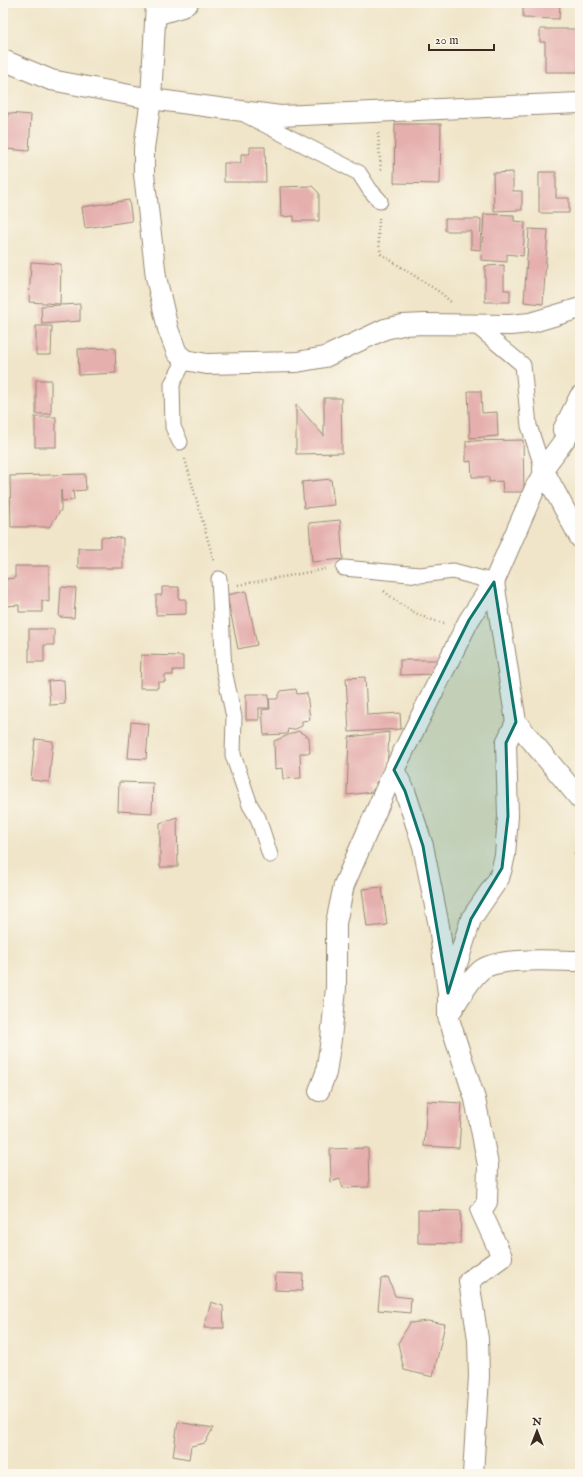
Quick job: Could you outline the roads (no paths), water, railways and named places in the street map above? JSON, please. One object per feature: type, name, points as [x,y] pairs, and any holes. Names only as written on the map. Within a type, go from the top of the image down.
[{"type":"street","points":[[188,3],[182,7],[156,9],[151,99],[144,148],[144,174],[156,277],[168,329],[177,353],[186,360],[207,364],[297,362],[325,357],[385,329],[403,325],[510,325],[530,323],[580,308]]},
{"type":"street","points":[[3,60],[50,80],[151,99],[280,116],[580,103]]},
{"type":"street","points":[[238,111],[359,173],[370,190],[380,201]]},
{"type":"street","points":[[475,325],[523,365],[528,426],[544,471],[580,538]]},
{"type":"street","points":[[180,442],[173,427],[172,384],[186,360]]},
{"type":"street","points":[[319,1091],[326,1072],[331,1039],[336,988],[336,923],[338,907],[344,885],[394,770],[466,627],[494,582],[536,486],[580,396]]},
{"type":"street","points":[[544,471],[580,419]]},
{"type":"street","points":[[344,568],[420,575],[453,571],[494,582]]},
{"type":"street","points":[[219,580],[224,670],[234,717],[233,755],[250,805],[258,818],[270,855]]},
{"type":"street","points":[[494,582],[516,722],[580,799]]},
{"type":"street","points":[[448,993],[471,919],[499,878],[502,868],[505,855],[508,816],[506,743],[516,722]]},
{"type":"street","points":[[394,770],[405,791],[423,846],[438,926],[448,993],[448,1016],[475,1099],[488,1165],[487,1202],[481,1211],[502,1257],[469,1281],[478,1339],[479,1368],[473,1474]]},
{"type":"street","points":[[448,1016],[475,976],[490,965],[503,962],[580,961]]}]
